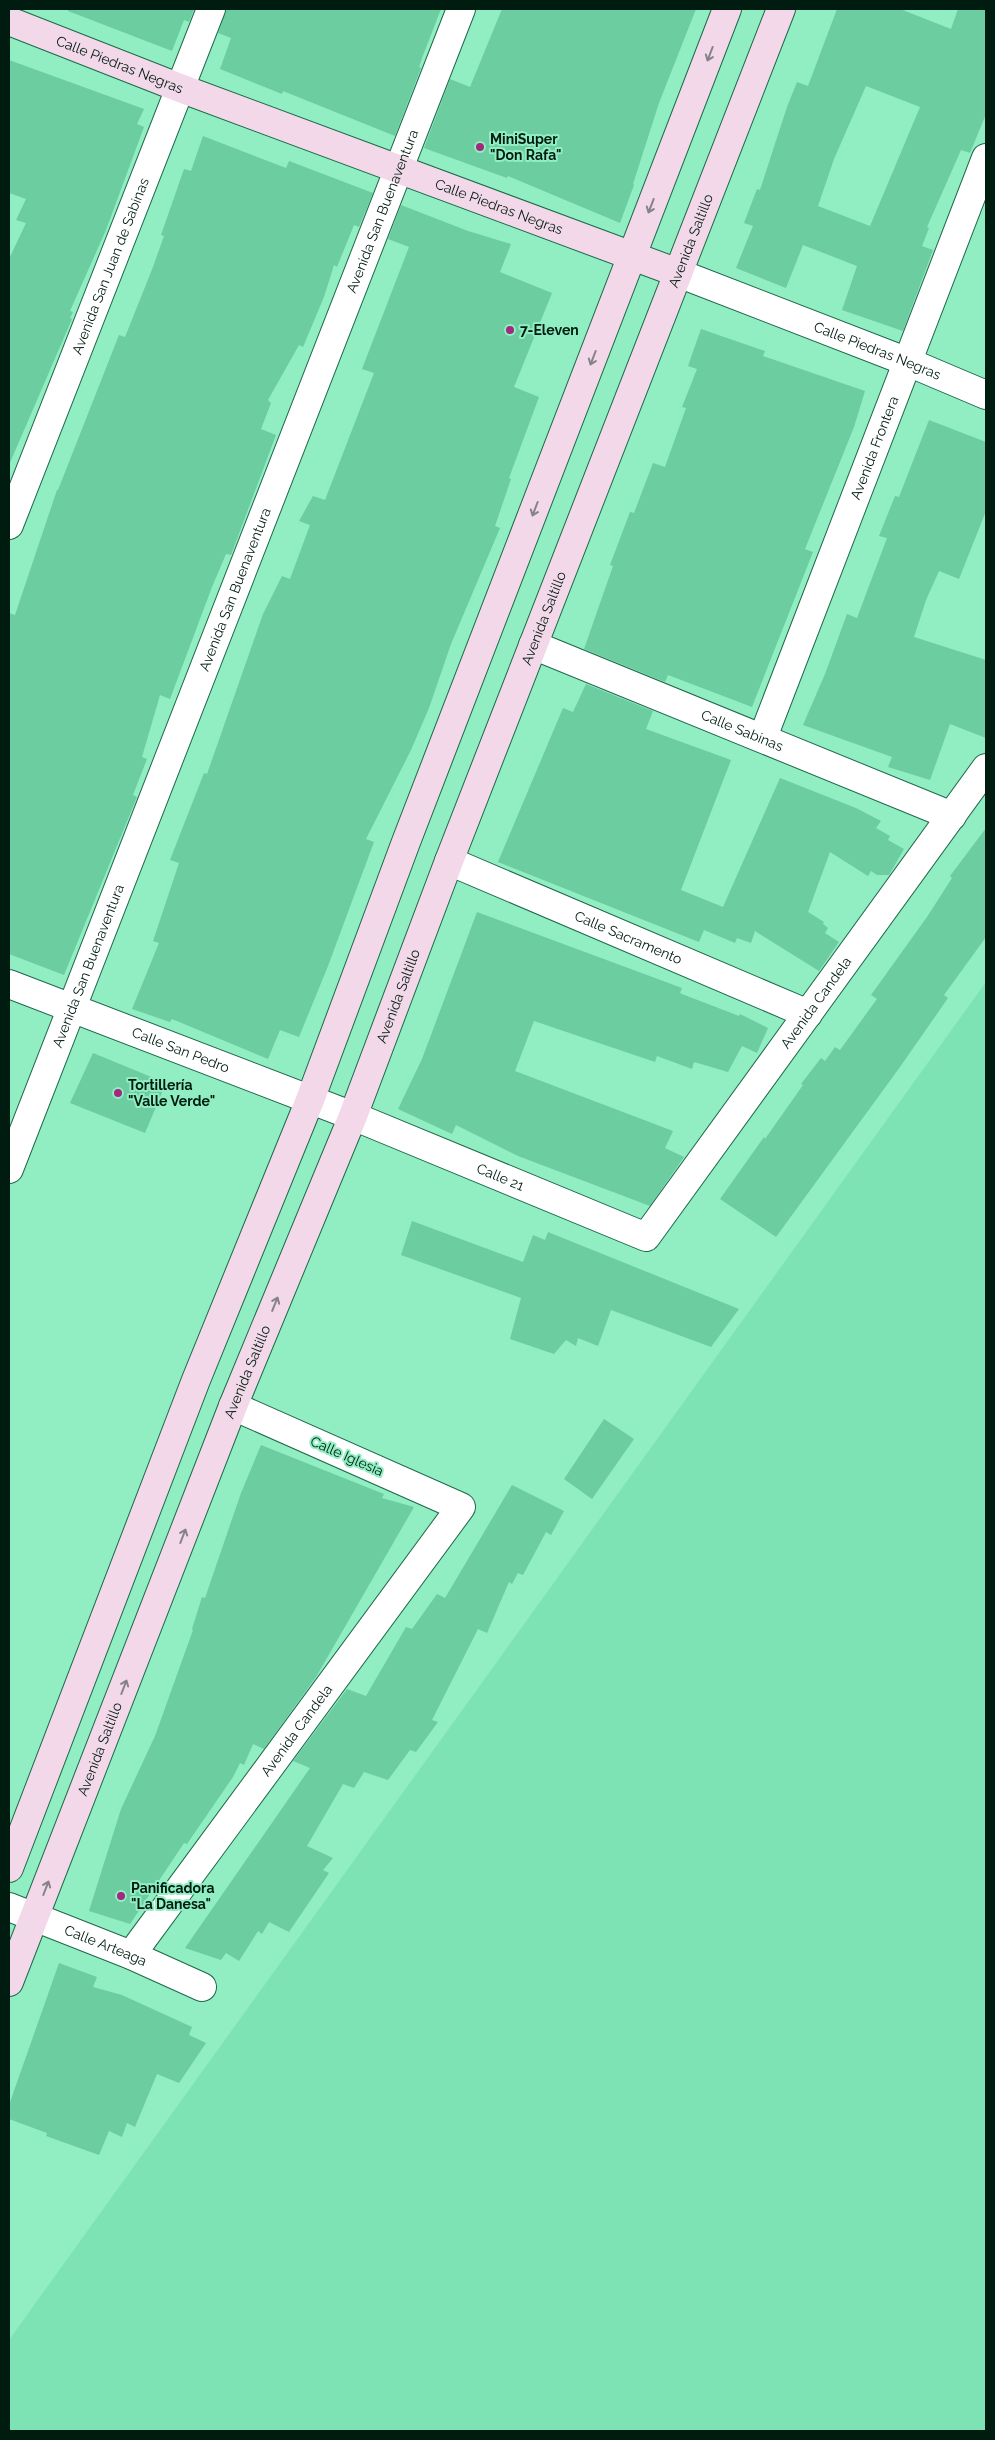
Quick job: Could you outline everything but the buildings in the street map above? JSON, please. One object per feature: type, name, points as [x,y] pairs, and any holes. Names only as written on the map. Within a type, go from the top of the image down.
[{"type":"street","name":"Avenida San Juan de Sabinas","points":[[9,525],[211,9]]},
{"type":"street","name":"Avenida San Buenaventura","points":[[9,1169],[460,9]]},
{"type":"street","points":[[9,1868],[196,1380],[310,1100],[410,833],[727,9]]},
{"type":"street","name":"Avenida Saltillo","points":[[9,1982],[233,1406],[353,1116],[449,861],[782,9]]},
{"type":"street","name":"Calle Piedras Negras","points":[[9,21],[180,88],[678,273],[908,362],[986,395]]},
{"type":"street","name":"Avenida Frontera","points":[[763,737],[986,158]]},
{"type":"street","name":"Calle Sabinas","points":[[533,645],[763,737],[952,816]]},
{"type":"street","name":"Avenida Candela","points":[[646,1237],[986,768]]},
{"type":"street","name":"Calle Sacramento","points":[[449,861],[808,1014]]},
{"type":"street","name":"Calle San Pedro","points":[[9,984],[353,1116]]},
{"type":"street","name":"Calle 21","points":[[353,1116],[646,1237]]},
{"type":"street","name":"Calle Iglesia","points":[[233,1406],[461,1507]]},
{"type":"street","name":"Avenida Candela","points":[[132,1956],[461,1507]]},
{"type":"street","name":"Calle Arteaga","points":[[9,1907],[132,1956],[202,1987]]},
{"type":"shaded area","points":[[986,982],[986,2431],[9,2431],[9,2340]]},
{"type":"place","name":"MiniSuper \"Don Rafa\"","points":[[480,147]]},
{"type":"place","name":"7-Eleven","points":[[510,330]]},
{"type":"place","name":"Tortillería \"Valle Verde\"","points":[[118,1093]]},
{"type":"place","name":"Panificadora \"La Danesa\"","points":[[121,1896]]}]
